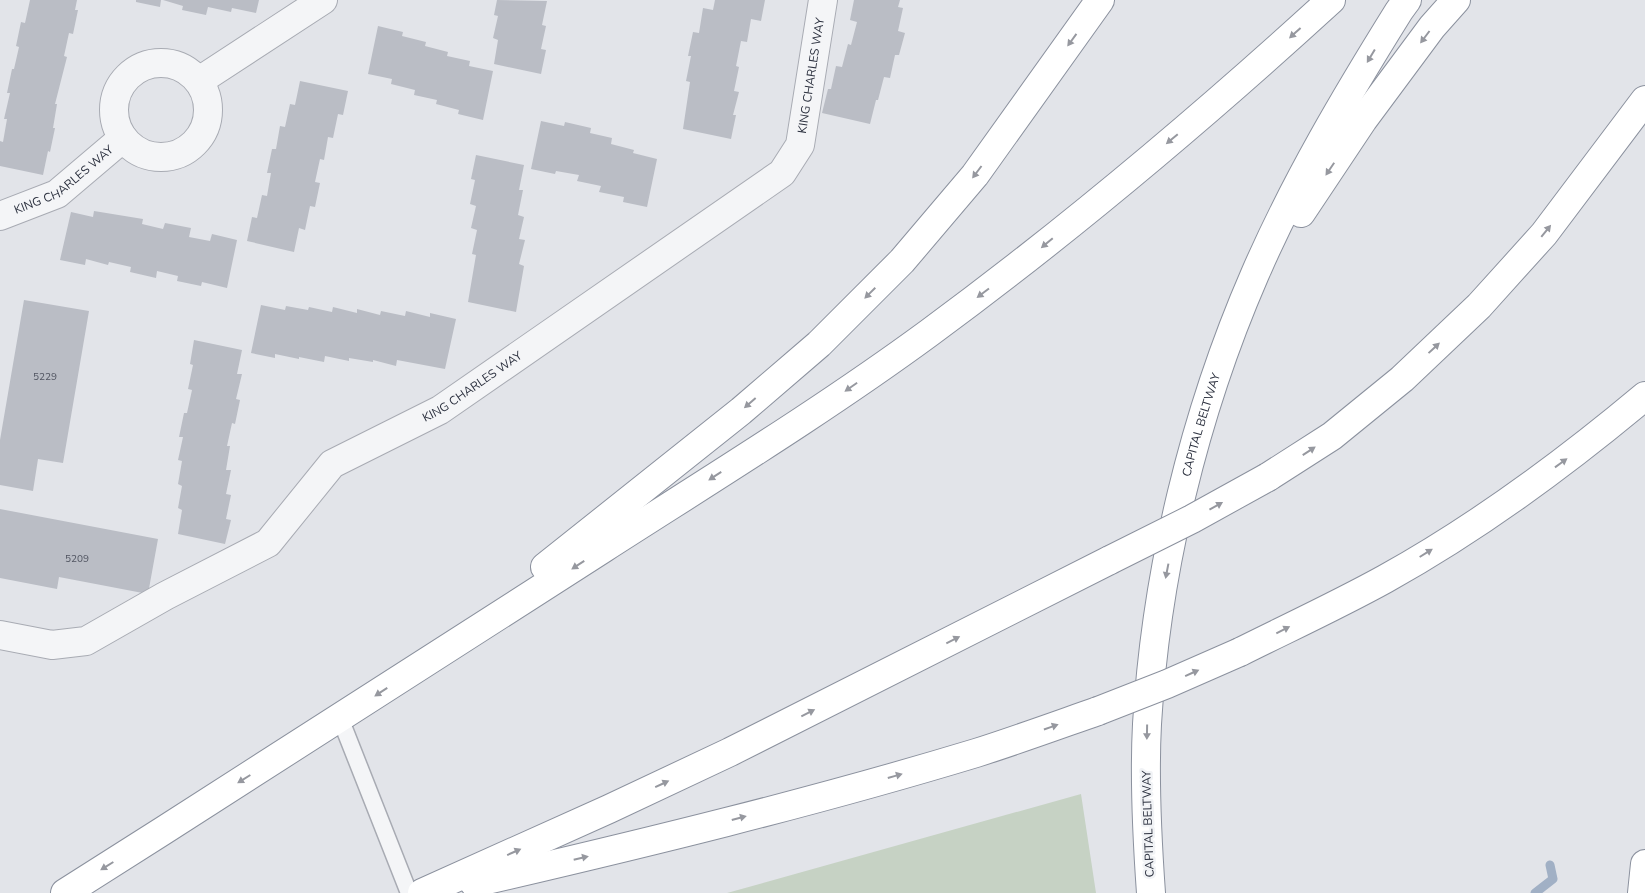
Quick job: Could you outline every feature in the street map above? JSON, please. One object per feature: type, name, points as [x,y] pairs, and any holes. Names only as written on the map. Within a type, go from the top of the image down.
[{"type":"highway","points":[[422,665],[741,411],[819,344],[902,261],[975,175],[1100,0]]},
{"type":"highway","points":[[65,893],[818,410],[925,336],[1037,251],[1247,76],[1331,0]]},
{"type":"highway","name":"CAPITAL BELTWAY","points":[[1151,893],[1146,826],[1147,724],[1158,620],[1178,508],[1198,434],[1222,354],[1255,274],[1292,197],[1336,113],[1398,11],[1407,0]]},
{"type":"highway","points":[[1222,354],[1261,280],[1302,210],[1363,120],[1432,27],[1456,0]]},
{"type":"highway","points":[[422,893],[730,752],[1192,519],[1268,477],[1339,430],[1402,379],[1479,306],[1544,234],[1645,100]]},
{"type":"highway","points":[[431,893],[626,847],[838,792],[978,752],[1098,711],[1167,684],[1240,652],[1385,579],[1488,516],[1595,438],[1645,396]]},
{"type":"highway","points":[[1642,893],[1645,864]]},
{"type":"street","points":[[199,81],[323,0]]},
{"type":"street","name":"KING CHARLES WAY","points":[[0,635],[52,645],[86,641],[165,596],[268,543],[332,464],[440,410],[782,173],[800,145],[823,0]]},
{"type":"street","name":"KING CHARLES WAY","points":[[164,62],[177,65],[189,71],[199,81],[205,93],[208,106],[207,120],[203,132],[184,151],[171,156],[158,157],[144,154],[133,148],[123,138],[116,126],[113,113],[114,100],[119,87],[127,76],[138,68],[151,63],[164,62]]},
{"type":"street","name":"KING CHARLES WAY","points":[[0,216],[57,194],[123,138]]},
{"type":"lane","points":[[340,718],[409,893]]},
{"type":"green space","points":[[1081,794],[1096,893],[727,893]]},
{"type":"building","points":[[30,0],[77,0],[75,10],[78,10],[73,34],[69,33],[64,56],[67,57],[55,104],[57,104],[53,128],[55,128],[43,175],[0,166],[0,141],[3,142],[7,119],[4,119],[10,93],[7,93],[19,47],[16,46],[21,22],[25,23]]},
{"type":"building","points":[[136,0],[161,0],[160,7],[136,2]]},
{"type":"building","points":[[163,0],[259,0],[256,13],[232,8],[231,12],[208,7],[206,15],[182,10],[183,6]]},
{"type":"building","points":[[497,0],[547,1],[542,25],[546,26],[541,49],[546,50],[541,74],[494,64],[498,40],[493,38],[498,16],[494,15]]},
{"type":"building","points":[[715,0],[765,0],[761,21],[751,19],[747,42],[741,41],[736,66],[739,67],[734,91],[739,92],[733,115],[736,115],[731,139],[683,129],[690,82],[686,81],[691,56],[688,56],[693,32],[699,33],[703,8],[713,10]]},
{"type":"building","points":[[854,0],[900,0],[898,7],[903,8],[898,31],[905,33],[899,55],[895,55],[890,78],[884,77],[870,124],[822,113],[828,89],[831,89],[836,66],[842,67],[848,44],[851,45],[857,22],[850,20]]},
{"type":"building","points":[[378,26],[403,32],[402,36],[426,42],[425,46],[448,52],[447,56],[470,61],[469,66],[493,71],[483,120],[458,114],[459,110],[436,104],[437,100],[414,95],[415,90],[391,84],[392,79],[368,74]]},
{"type":"building","points":[[300,81],[348,91],[343,115],[338,114],[333,138],[328,137],[324,160],[320,159],[315,182],[320,183],[315,207],[310,206],[305,230],[299,228],[294,252],[247,241],[252,217],[257,218],[262,195],[267,196],[271,173],[267,173],[272,149],[276,149],[280,126],[285,127],[290,104],[295,105]]},
{"type":"building","points":[[541,121],[564,126],[565,122],[591,128],[590,133],[612,138],[611,144],[634,150],[633,153],[657,159],[647,207],[623,202],[624,197],[599,192],[601,186],[577,181],[579,175],[556,171],[555,174],[531,169]]},
{"type":"building","points":[[476,155],[524,165],[519,190],[523,190],[518,215],[524,217],[519,239],[525,240],[519,264],[524,266],[516,312],[468,302],[476,255],[472,254],[477,230],[471,228],[476,206],[470,204],[475,180],[471,179]]},
{"type":"building","points":[[94,211],[143,219],[142,224],[163,229],[165,223],[191,228],[189,237],[210,241],[212,234],[237,240],[227,288],[202,282],[201,286],[177,281],[178,276],[157,271],[156,278],[130,272],[131,267],[109,262],[108,265],[86,259],[85,265],[60,260],[71,212],[93,217]]},
{"type":"building","points":[[24,300],[89,311],[63,463],[38,459],[33,491],[0,485],[0,440]]},
{"type":"building","points":[[261,305],[285,310],[286,306],[308,310],[309,307],[332,312],[333,307],[357,313],[357,309],[380,315],[381,311],[405,316],[406,311],[430,317],[430,313],[456,319],[445,369],[397,360],[396,366],[373,360],[373,362],[349,358],[349,361],[325,356],[324,362],[275,354],[275,358],[251,353]]},
{"type":"building","points":[[194,340],[242,350],[237,374],[242,374],[236,399],[240,400],[235,424],[232,423],[227,446],[230,446],[226,470],[231,470],[226,494],[231,495],[226,519],[231,520],[225,544],[178,534],[182,510],[178,508],[182,486],[178,484],[182,461],[178,460],[183,437],[179,437],[184,413],[187,413],[192,390],[188,389],[193,365],[190,364]]},
{"type":"building","points":[[0,509],[158,539],[148,594],[59,577],[57,589],[0,578]]},
{"type":"waterway","points":[[1535,893],[1553,879],[1550,865]]}]
